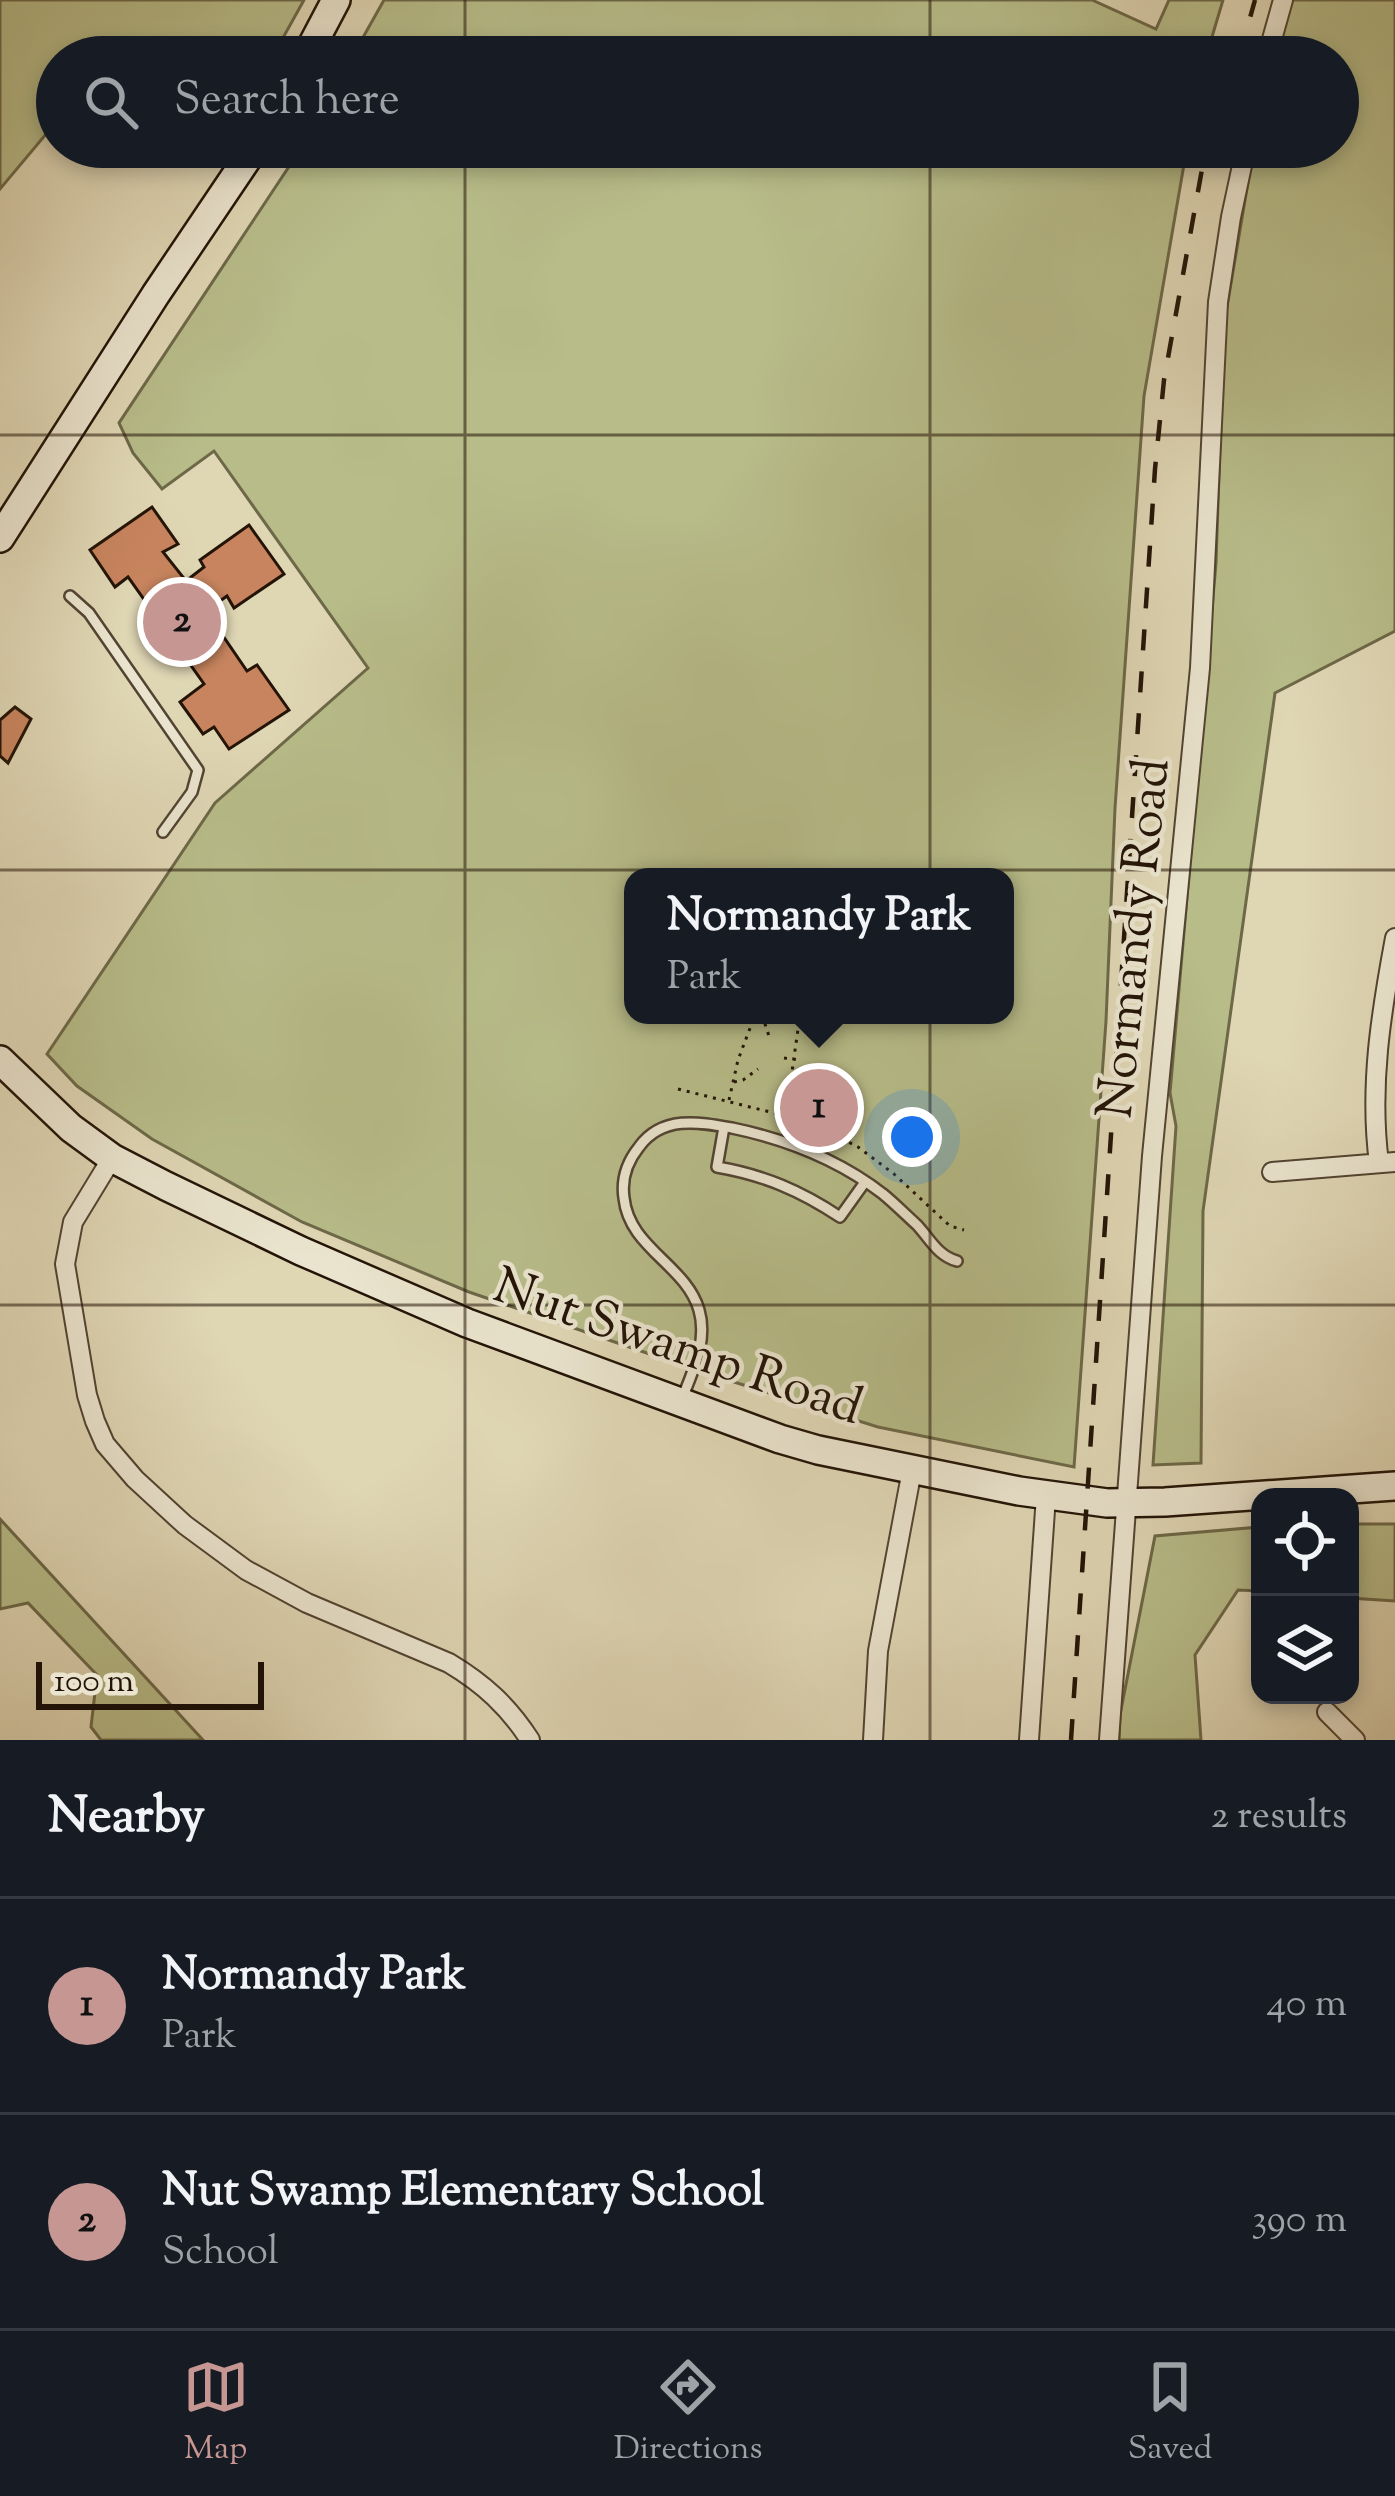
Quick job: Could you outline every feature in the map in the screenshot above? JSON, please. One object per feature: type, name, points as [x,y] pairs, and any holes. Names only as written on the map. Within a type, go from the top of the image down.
[{"type":"main road","points":[[317,36],[336,0]]},
{"type":"main road","points":[[0,538],[241,168]]},
{"type":"main road","name":"Nut Swamp Road","points":[[0,1060],[70,1128],[112,1158],[367,1281],[779,1439],[1046,1496],[1125,1503],[1395,1486]]},
{"type":"street","points":[[1273,36],[1283,0]]},
{"type":"street","name":"Normandy Road","points":[[1108,1740],[1152,1156],[1200,668],[1218,302],[1242,168]]},
{"type":"street","points":[[1272,1172],[1387,1162],[1375,1088],[1395,938]]},
{"type":"street","points":[[112,1158],[74,1222],[65,1264],[87,1395],[105,1444],[185,1525],[246,1570],[307,1603],[472,1677],[502,1701],[530,1740]]},
{"type":"street","points":[[873,1740],[878,1651],[912,1470]]},
{"type":"street","points":[[1029,1740],[1046,1496]]},
{"type":"street","points":[[1327,1712],[1355,1740]]},
{"type":"lane","points":[[70,596],[89,613],[198,770],[192,792],[163,832]]},
{"type":"lane","points":[[680,1404],[700,1352],[701,1314],[695,1297],[634,1231],[622,1186],[628,1162],[644,1140],[670,1125],[694,1120],[764,1135],[810,1152],[882,1193],[939,1252],[957,1261]]},
{"type":"lane","points":[[724,1127],[718,1167],[782,1183],[840,1217],[865,1182]]},
{"type":"path","points":[[728,1102],[755,1024]]},
{"type":"path","points":[[762,1024],[770,1039]]},
{"type":"path","points":[[785,1116],[799,1024]]},
{"type":"path","points":[[784,1058],[796,1060]]},
{"type":"path","points":[[732,1083],[758,1069]]},
{"type":"path","points":[[811,1124],[815,1110]]},
{"type":"green space","points":[[0,0],[304,0],[284,36],[36,36],[36,146],[0,189]]},
{"type":"green space","points":[[384,0],[1092,0],[1156,29],[1169,0],[1223,0],[1212,36],[364,36]]},
{"type":"green space","points":[[1291,0],[1395,0],[1395,631],[1275,693],[1203,1211],[1201,1463],[1153,1465],[1176,1126],[1170,1093],[1216,563],[1224,325],[1250,168],[1359,168],[1359,36],[1281,36]]},
{"type":"green space","points":[[288,168],[1183,168],[1144,396],[1074,1467],[878,1427],[469,1292],[302,1222],[152,1139],[77,1086],[47,1054],[215,803],[368,668],[214,451],[162,489],[133,453],[119,423]]},
{"type":"green space","points":[[0,1519],[203,1740],[101,1740],[91,1727],[97,1675],[28,1603],[0,1609]]},
{"type":"green space","points":[[1359,1524],[1395,1524],[1395,1601],[1359,1599]]},
{"type":"green space","points":[[1251,1528],[1251,1591],[1238,1590],[1195,1655],[1201,1740],[1119,1740],[1155,1536]]},
{"type":"building","points":[[152,507],[178,544],[163,552],[186,581],[204,567],[200,560],[249,525],[284,574],[234,608],[227,596],[206,611],[247,671],[257,665],[289,710],[229,749],[214,727],[203,734],[180,702],[204,684],[128,577],[115,587],[90,550]]},
{"type":"building","points":[[15,707],[31,719],[8,763],[0,756],[0,720]]},
{"type":"railway","points":[[1245,36],[1255,0]]},
{"type":"railway","points":[[1071,1740],[1155,469],[1164,380],[1202,168]]},
{"type":"place","name":"Nut Swamp Elementary School","points":[[182,622]]},
{"type":"place","name":"Normandy Park","points":[[819,1108]]}]
